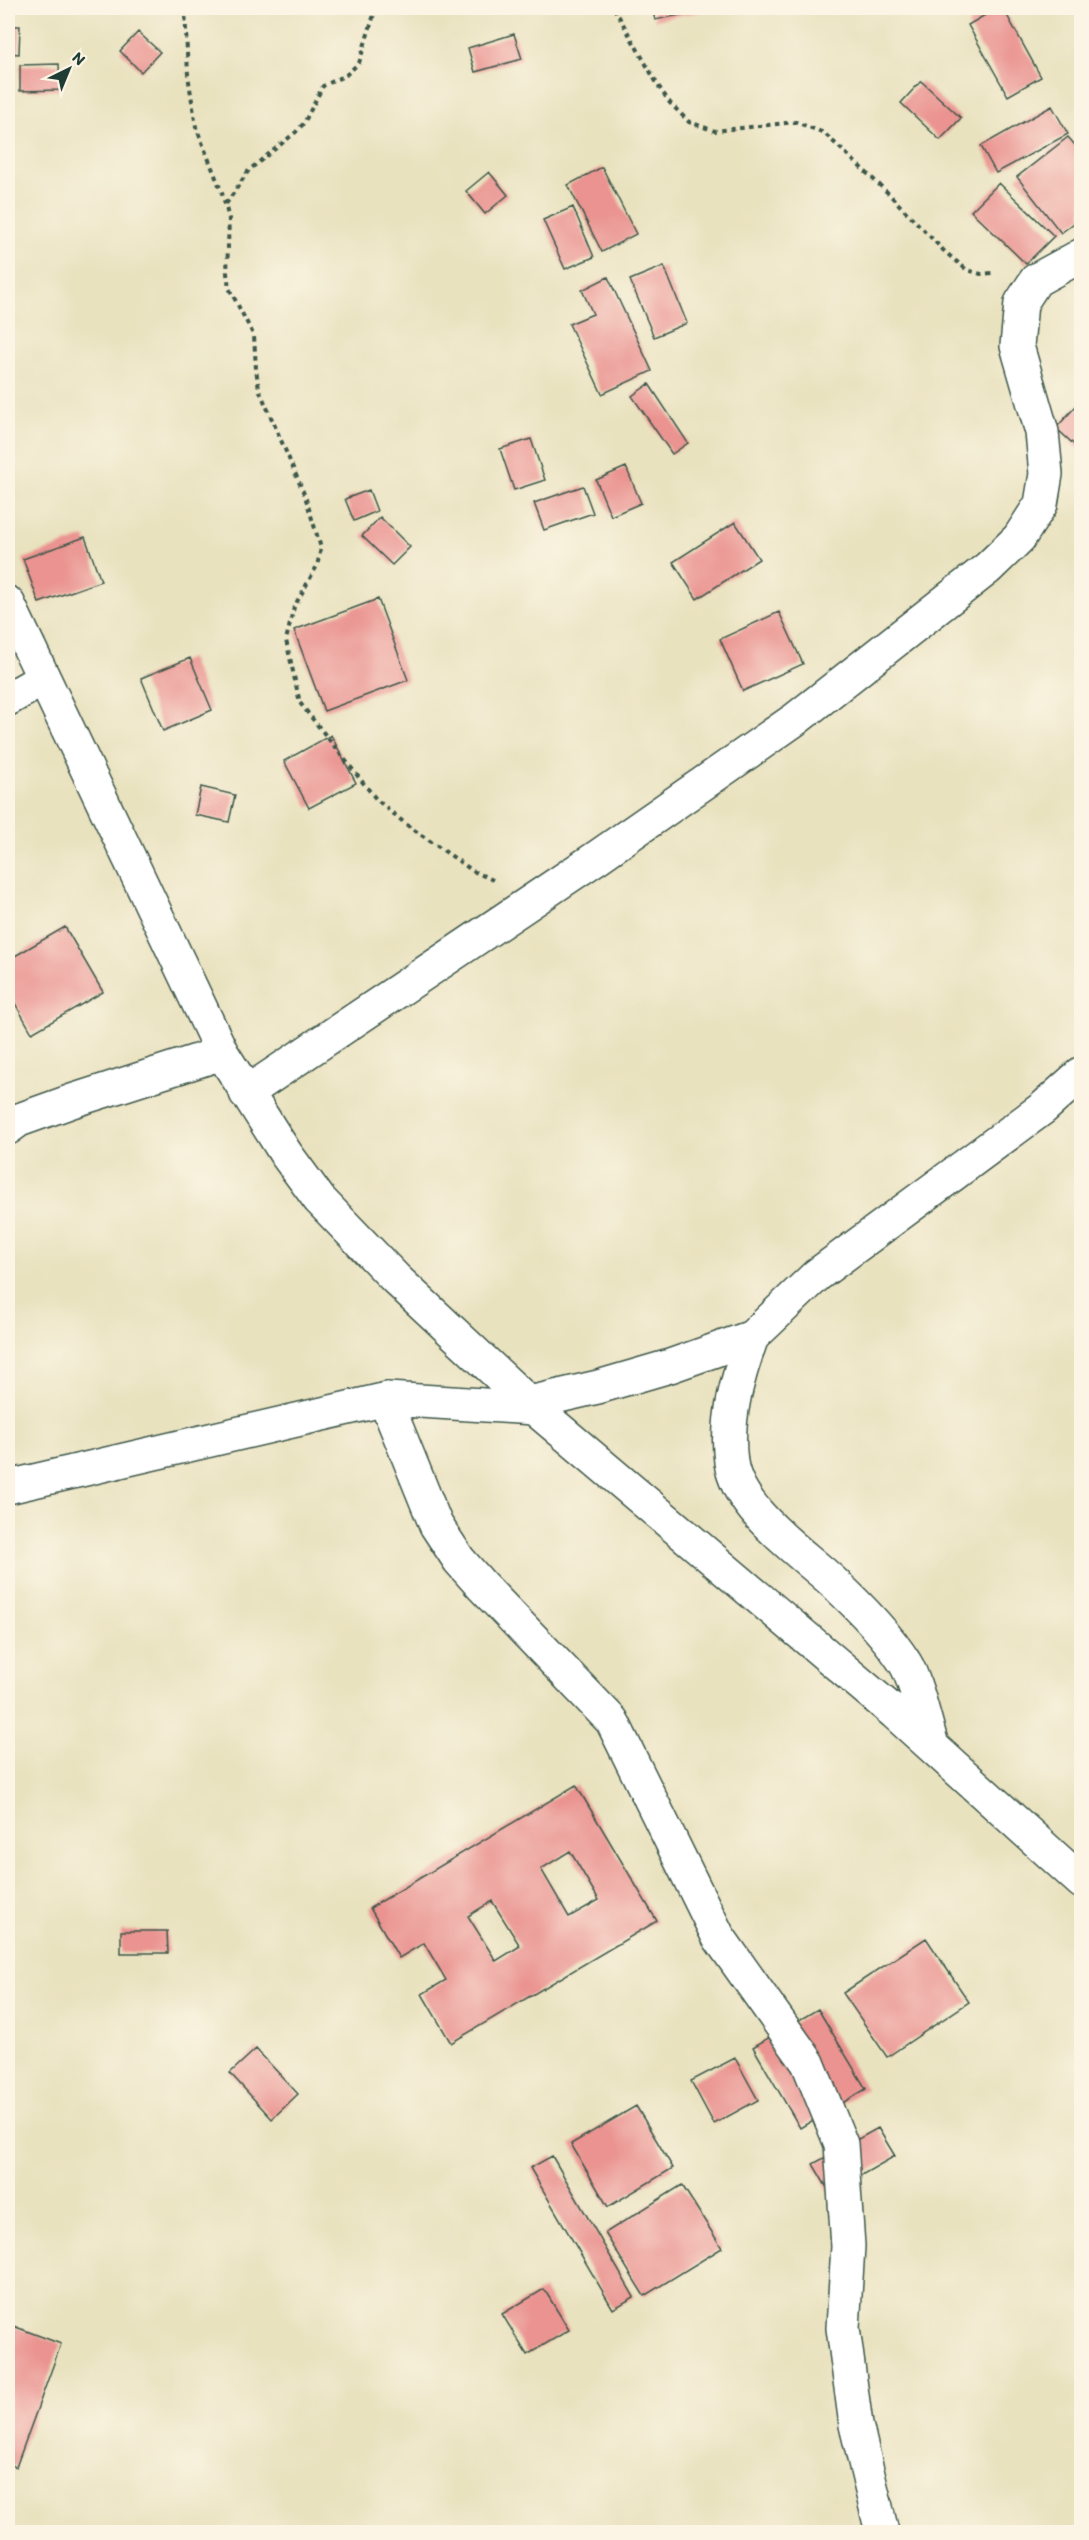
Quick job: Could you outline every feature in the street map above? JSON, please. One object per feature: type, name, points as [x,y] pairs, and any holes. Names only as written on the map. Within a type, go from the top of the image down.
[{"type":"street","points":[[246,1094],[546,892],[797,718],[988,568],[1019,538],[1041,504],[1046,474],[1042,432],[1017,346],[1021,303],[1036,280],[1082,255]]},
{"type":"street","points":[[8,603],[222,1053],[246,1094],[319,1200],[396,1279],[532,1405],[933,1747],[1082,1882]]},
{"type":"street","points":[[8,699],[43,679]]},
{"type":"street","points":[[8,1128],[19,1120],[72,1101],[222,1053]]},
{"type":"street","points":[[8,1487],[387,1399],[532,1405],[681,1362],[752,1336],[817,1275],[1043,1108],[1082,1073]]},
{"type":"street","points":[[752,1336],[736,1382],[729,1438],[731,1464],[741,1490],[765,1522],[834,1583],[882,1633],[907,1664],[933,1747]]},
{"type":"street","points":[[387,1399],[436,1525],[459,1560],[482,1586],[612,1721],[718,1936],[808,2063],[841,2144],[848,2246],[843,2328],[856,2425],[882,2532]]},
{"type":"path","points":[[185,8],[188,75],[196,127],[229,219],[227,273],[229,288],[254,336],[260,389],[305,496],[321,548],[316,566],[294,607],[286,640],[300,703],[376,799],[406,825],[472,871],[497,882],[546,892]]},
{"type":"path","points":[[225,204],[249,170],[304,123],[323,86],[346,75],[359,63],[376,8]]},
{"type":"path","points":[[614,8],[670,104],[689,122],[716,131],[796,122],[825,133],[888,192],[945,252],[967,270],[981,274],[1002,272]]},
{"type":"building","points":[[652,8],[711,8],[711,9],[655,20]]},
{"type":"building","points":[[997,8],[1003,8],[1041,77],[1008,96],[968,25]]},
{"type":"building","points":[[8,26],[20,26],[19,54],[8,53]]},
{"type":"building","points":[[138,32],[160,52],[141,72],[120,51]]},
{"type":"building","points":[[514,34],[522,59],[475,72],[468,48]]},
{"type":"building","points":[[59,64],[60,90],[20,91],[20,65]]},
{"type":"building","points":[[921,81],[961,118],[940,140],[901,103]]},
{"type":"building","points":[[1052,106],[1068,134],[996,173],[981,146]]},
{"type":"building","points":[[1068,137],[1082,153],[1082,217],[1061,233],[1017,177]]},
{"type":"building","points":[[602,167],[636,234],[602,252],[568,185]]},
{"type":"building","points":[[489,172],[508,195],[485,214],[466,191]]},
{"type":"building","points":[[999,183],[1054,236],[1026,264],[971,211]]},
{"type":"building","points":[[573,207],[594,257],[565,269],[543,220]]},
{"type":"building","points":[[664,266],[687,323],[654,337],[630,280]]},
{"type":"building","points":[[608,277],[652,371],[602,394],[569,324],[593,314],[582,290]]},
{"type":"building","points":[[649,384],[688,443],[672,454],[632,396]]},
{"type":"building","points":[[1076,406],[1082,411],[1082,452],[1056,428]]},
{"type":"building","points":[[531,439],[545,480],[514,490],[500,449]]},
{"type":"building","points":[[626,467],[641,503],[611,516],[596,480]]},
{"type":"building","points":[[583,486],[593,513],[544,530],[534,503]]},
{"type":"building","points":[[369,490],[377,511],[354,521],[345,499]]},
{"type":"building","points":[[380,517],[410,547],[392,565],[362,536]]},
{"type":"building","points":[[735,522],[759,559],[697,599],[673,562]]},
{"type":"building","points":[[85,537],[101,581],[39,603],[23,559]]},
{"type":"building","points":[[378,599],[408,680],[324,711],[294,630]]},
{"type":"building","points":[[779,612],[803,664],[743,691],[720,639]]},
{"type":"building","points":[[190,658],[212,710],[163,731],[141,678]]},
{"type":"building","points":[[331,735],[356,783],[309,808],[284,761]]},
{"type":"building","points":[[201,787],[235,795],[229,822],[195,815]]},
{"type":"building","points":[[65,927],[103,992],[32,1033],[8,991],[8,960]]},
{"type":"building","points":[[576,1785],[657,1921],[451,2043],[422,1994],[446,1980],[424,1943],[399,1958],[370,1908]],"holes":[[[570,1851],[599,1900],[569,1917],[541,1869]],[[492,1901],[520,1946],[496,1961],[468,1916]]]},
{"type":"building","points":[[121,1931],[167,1931],[168,1953],[121,1953]]},
{"type":"building","points":[[926,1938],[969,2002],[887,2057],[843,1993]]},
{"type":"building","points":[[818,2009],[866,2089],[800,2128],[753,2047]]},
{"type":"building","points":[[256,2049],[298,2094],[272,2119],[230,2073]]},
{"type":"building","points":[[735,2058],[758,2100],[714,2124],[691,2081]]},
{"type":"building","points":[[636,2106],[673,2168],[608,2207],[571,2144]]},
{"type":"building","points":[[878,2128],[895,2156],[830,2193],[813,2164]]},
{"type":"building","points":[[552,2156],[634,2297],[613,2309],[530,2168]]},
{"type":"building","points":[[682,2185],[722,2248],[644,2296],[605,2233]]},
{"type":"building","points":[[544,2289],[569,2330],[527,2355],[502,2314]]},
{"type":"building","points":[[8,2324],[61,2344],[16,2467],[8,2464]]}]
